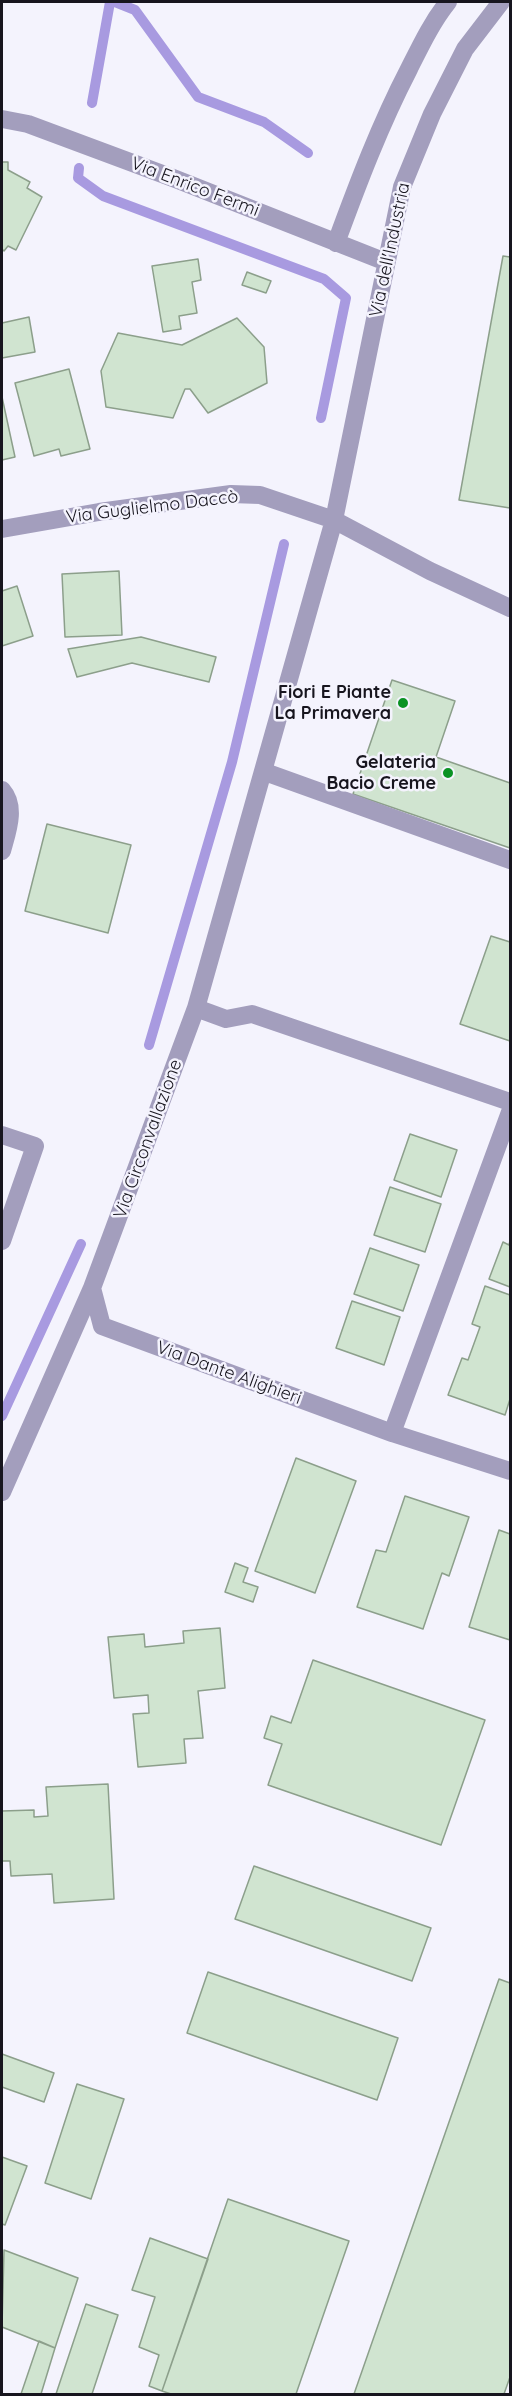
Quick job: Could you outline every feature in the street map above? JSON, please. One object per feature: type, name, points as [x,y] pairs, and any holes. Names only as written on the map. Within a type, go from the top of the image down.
[{"type":"street","points":[[336,243],[366,160],[395,96],[435,18],[448,2]]},
{"type":"street","name":"Via dell'Industria","points":[[334,520],[402,187],[432,114],[465,49],[501,2]]},
{"type":"street","name":"Via Enrico Fermi","points":[[2,119],[28,124],[140,165],[386,262]]},
{"type":"street","name":"Via Guglielmo Daccò","points":[[2,529],[99,512],[231,494],[260,495],[334,520],[430,571],[510,608]]},
{"type":"street","name":"Via Circonvallazione","points":[[2,1492],[93,1288],[196,1008],[334,520]]},
{"type":"street","points":[[263,774],[265,772],[510,860]]},
{"type":"street","points":[[2,790],[7,796],[10,820],[2,851]]},
{"type":"street","points":[[196,1008],[226,1019],[252,1014],[510,1102]]},
{"type":"street","points":[[392,1433],[510,1112]]},
{"type":"street","points":[[2,1135],[35,1146],[2,1240]]},
{"type":"street","name":"Via Dante Alighieri","points":[[93,1288],[102,1326],[392,1433],[510,1471]]},
{"type":"building","points":[[2,162],[8,162],[8,170],[30,182],[27,188],[42,197],[16,250],[8,246],[4,251],[2,249]]},
{"type":"building","points":[[503,256],[510,257],[510,508],[459,500]]},
{"type":"building","points":[[198,259],[201,280],[192,282],[197,313],[179,316],[181,329],[163,332],[152,266]]},
{"type":"building","points":[[247,272],[271,281],[266,293],[242,285]]},
{"type":"building","points":[[29,317],[35,352],[2,358],[2,323]]},
{"type":"building","points":[[237,318],[264,347],[267,383],[208,413],[190,389],[185,389],[173,418],[106,407],[101,371],[118,333],[182,345]]},
{"type":"building","points":[[69,369],[90,449],[61,456],[59,449],[34,456],[15,383]]},
{"type":"building","points":[[2,397],[15,457],[2,460]]},
{"type":"building","points":[[119,571],[122,635],[65,637],[62,574]]},
{"type":"building","points":[[17,586],[33,636],[2,646],[2,591]]},
{"type":"building","points":[[141,637],[216,657],[209,682],[132,663],[77,677],[68,649]]},
{"type":"building","points":[[392,680],[455,701],[436,757],[510,783],[510,848],[353,794]]},
{"type":"building","points":[[47,824],[131,845],[108,933],[25,911]]},
{"type":"building","points":[[491,936],[510,942],[510,1041],[460,1024]]},
{"type":"building","points":[[410,1134],[457,1150],[441,1197],[394,1180]]},
{"type":"building","points":[[390,1187],[441,1204],[425,1252],[374,1235]]},
{"type":"building","points":[[510,1241],[510,1287],[489,1279],[503,1242],[509,1245]]},
{"type":"building","points":[[370,1248],[419,1265],[403,1311],[354,1294]]},
{"type":"building","points":[[485,1286],[510,1295],[510,1399],[505,1415],[448,1395],[462,1358],[468,1360],[480,1327],[472,1324]]},
{"type":"building","points":[[352,1301],[400,1317],[384,1365],[336,1348]]},
{"type":"building","points":[[296,1458],[356,1481],[315,1593],[255,1571]]},
{"type":"building","points":[[405,1496],[469,1517],[449,1576],[442,1573],[423,1629],[357,1607],[376,1550],[386,1552]]},
{"type":"building","points":[[499,1530],[510,1534],[510,1640],[469,1627]]},
{"type":"building","points":[[235,1563],[248,1568],[243,1582],[258,1587],[253,1602],[225,1592]]},
{"type":"building","points":[[220,1628],[225,1688],[198,1691],[203,1738],[184,1739],[186,1763],[138,1767],[133,1714],[149,1713],[148,1695],[114,1698],[108,1637],[144,1634],[145,1647],[184,1643],[183,1631]]},
{"type":"building","points":[[313,1660],[485,1720],[441,1845],[268,1785],[282,1744],[264,1738],[271,1716],[291,1723]]},
{"type":"building","points":[[108,1784],[114,1899],[54,1903],[52,1874],[11,1876],[10,1861],[2,1861],[2,1811],[34,1810],[34,1817],[48,1816],[46,1787]]},
{"type":"building","points":[[254,1866],[431,1928],[412,1981],[235,1919]]},
{"type":"building","points":[[208,1972],[398,2038],[377,2100],[187,2033]]},
{"type":"building","points":[[499,1979],[510,1983],[510,2377],[504,2394],[354,2394]]},
{"type":"building","points":[[2,2054],[54,2073],[44,2102],[2,2087]]},
{"type":"building","points":[[77,2084],[124,2099],[91,2199],[45,2183]]},
{"type":"building","points":[[2,2157],[27,2166],[5,2225],[2,2224]]},
{"type":"building","points":[[228,2199],[349,2241],[296,2394],[171,2394],[162,2391]]},
{"type":"building","points":[[150,2238],[208,2259],[162,2391],[149,2386],[159,2355],[139,2347],[155,2297],[132,2290]]},
{"type":"building","points":[[4,2250],[78,2278],[55,2348],[2,2327]]},
{"type":"building","points":[[86,2304],[118,2315],[92,2394],[56,2394]]},
{"type":"building","points":[[39,2341],[55,2348],[41,2394],[21,2394]]},
{"type":"waterway","points":[[92,103],[110,2]]},
{"type":"waterway","points":[[115,2],[135,10],[198,97],[264,122],[308,153]]},
{"type":"waterway","points":[[79,168],[78,178],[103,196],[324,279],[346,298],[321,418]]},
{"type":"waterway","points":[[149,1045],[232,762],[284,544]]},
{"type":"waterway","points":[[2,1416],[81,1244]]},
{"type":"place","name":"Fiori E Piante La Primavera","points":[[403,703]]},
{"type":"place","name":"Gelateria Bacio Creme","points":[[448,773]]}]
